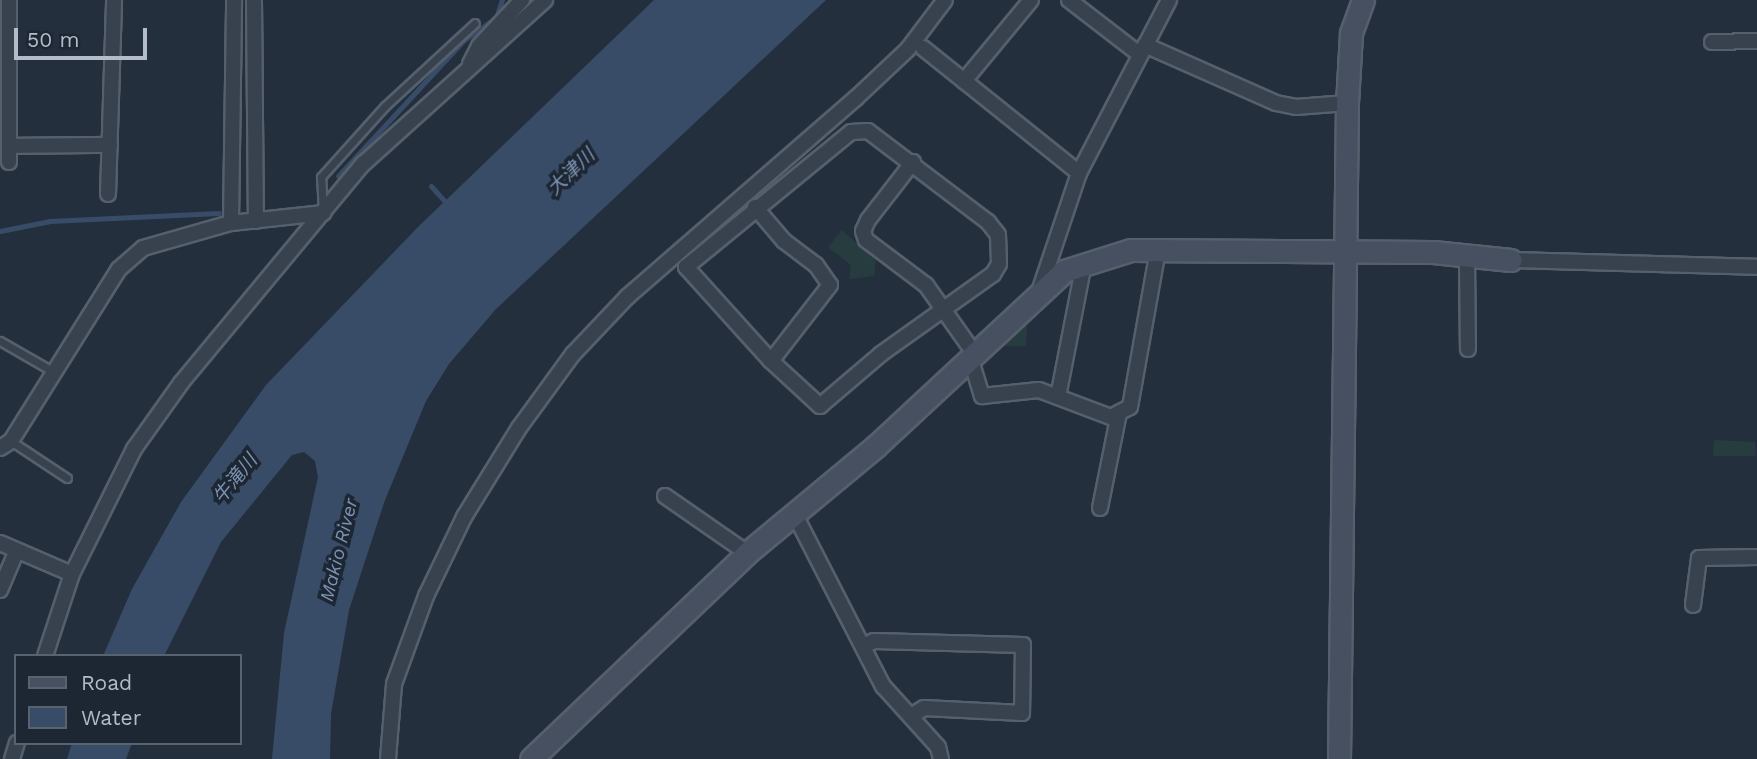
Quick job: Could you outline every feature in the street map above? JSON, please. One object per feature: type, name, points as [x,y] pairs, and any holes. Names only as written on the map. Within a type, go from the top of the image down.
[{"type":"street","points":[[9,0],[9,162]]},
{"type":"street","points":[[108,194],[114,0]]},
{"type":"street","points":[[231,223],[234,0]]},
{"type":"street","points":[[254,0],[256,221]]},
{"type":"street","points":[[467,70],[478,46],[522,0]]},
{"type":"street","points":[[46,654],[72,575],[134,449],[173,394],[363,164],[545,0]]},
{"type":"street","points":[[388,759],[394,684],[426,596],[464,517],[519,428],[573,354],[627,297],[856,98],[908,49],[946,0]]},
{"type":"street","points":[[964,81],[1031,0]]},
{"type":"street","points":[[1069,0],[1142,50],[1276,103],[1296,107],[1347,103]]},
{"type":"street","points":[[1039,293],[1079,173],[1168,0]]},
{"type":"street","points":[[1339,759],[1348,252],[1347,103],[1351,33],[1363,0]]},
{"type":"street","points":[[1712,42],[1757,41]]},
{"type":"street","points":[[923,48],[1079,173]]},
{"type":"street","points":[[868,131],[913,162],[988,222],[1001,249],[993,274],[852,377],[820,406],[771,361],[686,267],[755,207],[851,132],[868,131]]},
{"type":"street","points":[[9,146],[110,145]]},
{"type":"street","points":[[232,156],[254,155]]},
{"type":"street","points":[[913,162],[863,231],[881,254],[926,285],[944,309],[972,355],[982,396],[1039,390],[1111,417],[1130,407],[1158,250]]},
{"type":"street","points":[[755,207],[784,241],[816,265],[830,285],[771,361]]},
{"type":"street","points":[[5,445],[54,372],[96,300],[127,262],[143,248],[231,223],[323,213]]},
{"type":"street","points":[[531,759],[747,553],[877,446],[1064,271],[1131,250],[1433,252],[1467,258],[1757,267]]},
{"type":"street","points":[[1467,258],[1468,349]]},
{"type":"street","points":[[1058,397],[1084,263]]},
{"type":"street","points":[[1100,508],[1119,413]]},
{"type":"street","points":[[665,496],[747,553]]},
{"type":"street","points":[[794,513],[883,686],[937,747],[941,759]]},
{"type":"street","points":[[0,543],[72,575]]},
{"type":"street","points":[[0,590],[18,550]]},
{"type":"street","points":[[1693,605],[1699,558],[1757,557]]},
{"type":"street","points":[[864,646],[874,640],[1023,645],[1022,713],[924,709],[911,716]]},
{"type":"lane","points":[[323,213],[321,177],[385,106],[475,23]]},
{"type":"lane","points":[[0,341],[54,372]]},
{"type":"lane","points":[[5,445],[67,478]]},
{"type":"green space","points":[[842,230],[876,260],[874,276],[849,279],[851,265],[828,247]]},
{"type":"green space","points":[[1028,312],[1026,346],[993,346]]},
{"type":"green space","points":[[1714,440],[1755,442],[1756,456],[1713,456]]},
{"type":"water","points":[[654,0],[826,0],[496,309],[449,364],[426,401],[385,500],[349,610],[331,714],[330,759],[272,759],[284,633],[318,477],[315,461],[304,452],[292,455],[221,542],[165,654],[104,654],[132,589],[181,502],[266,385],[418,227]]},
{"type":"water","points":[[71,745],[131,745],[126,759],[67,759]]},
{"type":"waterway","points":[[338,176],[464,40],[496,18],[502,0]]},
{"type":"waterway","points":[[431,186],[449,206]]},
{"type":"waterway","points":[[0,231],[50,221],[219,213]]},
{"type":"water label","name":"大津川","points":[[571,172]]},
{"type":"water label","name":"牛滝川","points":[[235,479]]},
{"type":"water label","name":"Makio River","points":[[339,550]]}]
